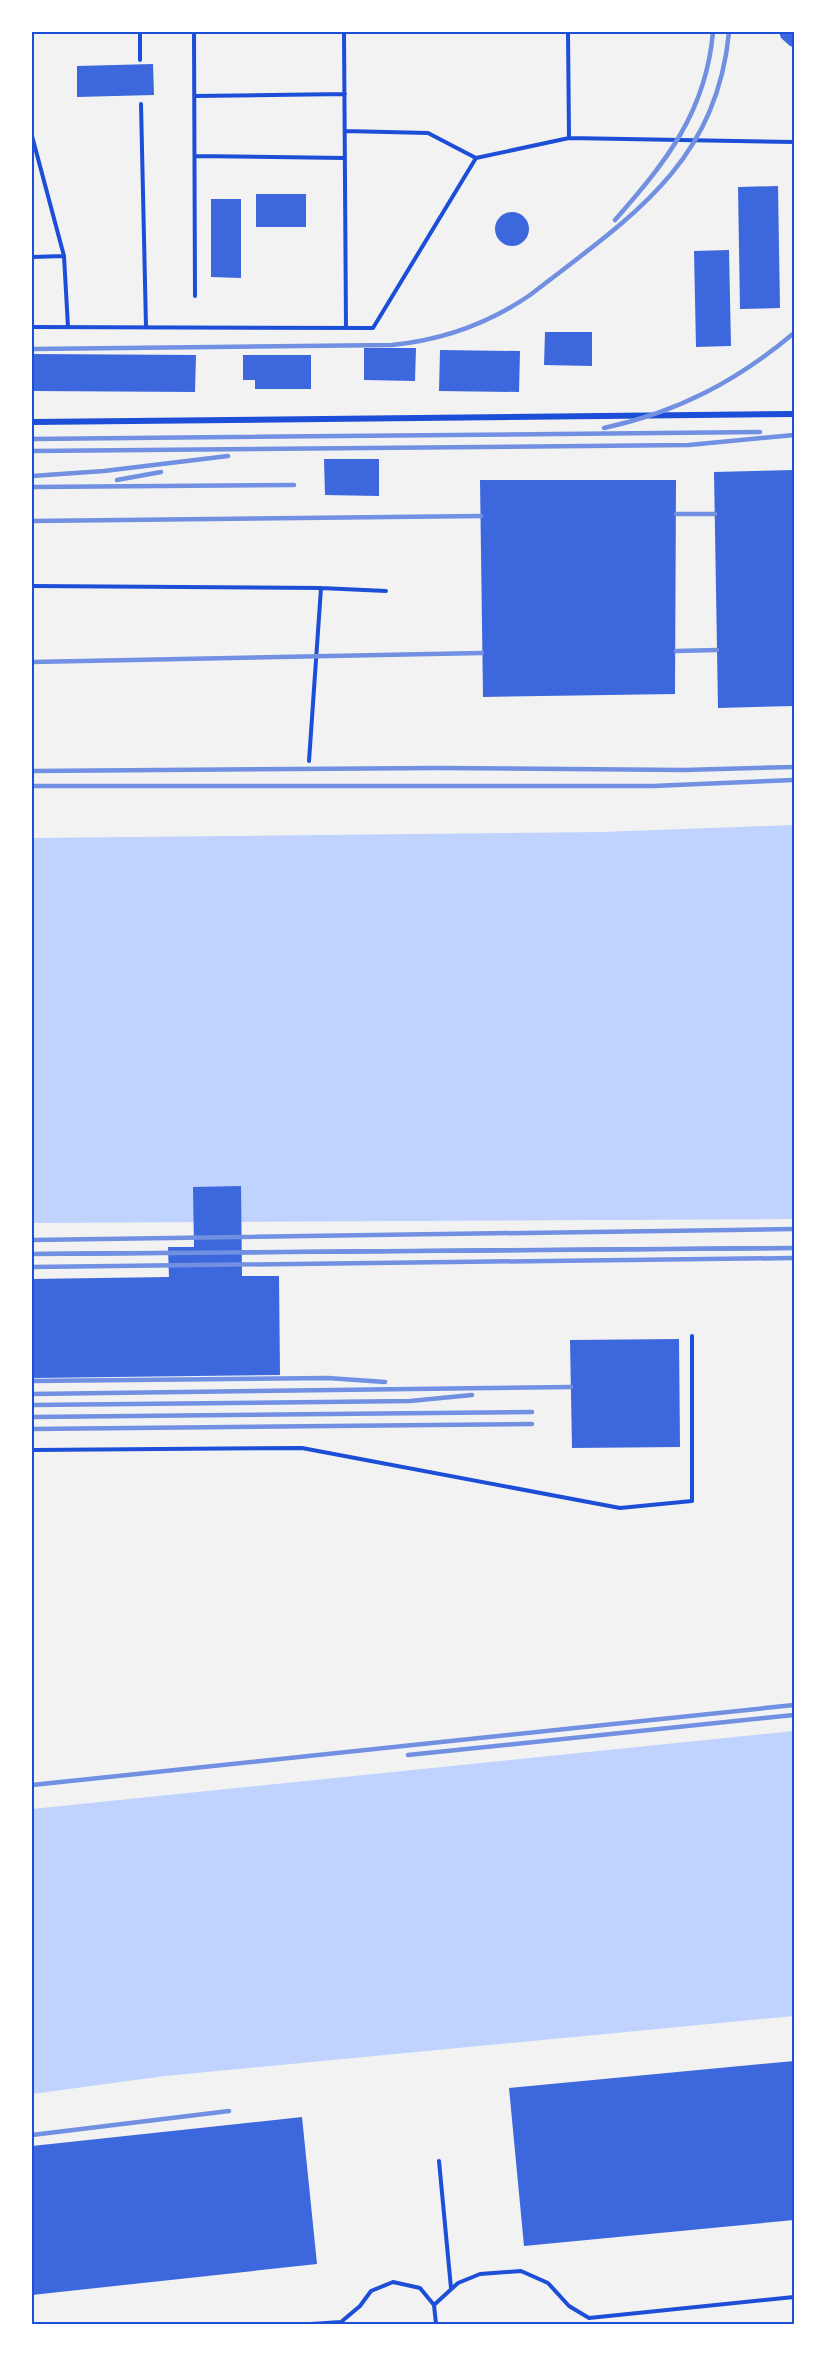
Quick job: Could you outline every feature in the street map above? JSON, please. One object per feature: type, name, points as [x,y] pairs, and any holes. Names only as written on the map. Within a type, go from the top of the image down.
[{"type":"street","points":[[32,422],[795,414]]},
{"type":"lane","points":[[140,32],[140,60]]},
{"type":"lane","points":[[194,32],[195,296]]},
{"type":"lane","points":[[344,32],[346,328]]},
{"type":"lane","points":[[568,32],[569,138]]},
{"type":"lane","points":[[195,96],[345,94]]},
{"type":"lane","points":[[141,104],[146,327]]},
{"type":"lane","points":[[345,131],[428,133],[477,158],[569,138],[795,142]]},
{"type":"lane","points":[[32,136],[64,256],[68,327]]},
{"type":"lane","points":[[195,156],[345,158]]},
{"type":"lane","points":[[32,327],[373,328],[477,158]]},
{"type":"lane","points":[[32,257],[64,256]]},
{"type":"lane","points":[[32,586],[321,588],[386,591]]},
{"type":"lane","points":[[309,761],[321,588]]},
{"type":"lane","points":[[32,1254],[795,1248]]},
{"type":"lane","points":[[32,1450],[302,1448],[620,1509],[692,1501],[692,1336]]},
{"type":"lane","points":[[439,2160],[451,2289]]},
{"type":"lane","points":[[434,2305],[458,2283],[480,2274],[521,2271],[548,2283],[569,2306],[589,2318],[795,2297]]},
{"type":"lane","points":[[311,2325],[341,2322],[360,2306],[371,2291],[393,2282],[420,2288],[434,2305],[436,2325]]},
{"type":"water","points":[[794,825],[794,1219],[32,1223],[32,838],[602,832]]},
{"type":"water","points":[[794,1731],[794,2016],[165,2076],[32,2094],[32,1809]]},
{"type":"building","points":[[779,32],[794,32],[794,47],[781,38]]},
{"type":"building","points":[[153,64],[154,95],[77,97],[77,66]]},
{"type":"building","points":[[778,186],[780,308],[740,309],[738,187]]},
{"type":"building","points":[[256,194],[306,194],[306,227],[256,227]]},
{"type":"building","points":[[211,199],[241,199],[241,278],[211,277]]},
{"type":"building","points":[[512,212],[524,217],[529,229],[524,241],[512,246],[500,241],[495,229],[500,217]]},
{"type":"building","points":[[729,250],[731,346],[696,347],[694,251]]},
{"type":"building","points":[[545,332],[592,332],[592,366],[544,365]]},
{"type":"building","points":[[364,348],[416,348],[415,381],[364,380]]},
{"type":"building","points":[[440,350],[520,351],[519,392],[439,391]]},
{"type":"building","points":[[32,354],[196,355],[195,392],[32,391]]},
{"type":"building","points":[[243,355],[311,355],[311,389],[255,389],[255,380],[243,380]]},
{"type":"building","points":[[324,459],[379,459],[379,496],[325,495]]},
{"type":"building","points":[[794,470],[794,706],[718,708],[714,472]]},
{"type":"building","points":[[480,480],[676,480],[675,694],[483,697]]},
{"type":"building","points":[[241,1186],[242,1276],[279,1276],[280,1375],[32,1378],[32,1279],[169,1277],[168,1247],[194,1247],[193,1187]]},
{"type":"building","points":[[679,1339],[680,1447],[572,1448],[570,1340]]},
{"type":"building","points":[[794,2061],[794,2220],[524,2246],[509,2088]]},
{"type":"building","points":[[302,2117],[317,2264],[32,2295],[32,2146]]},
{"type":"railway","points":[[615,220],[667,156],[692,111],[709,61],[713,32]]},
{"type":"railway","points":[[32,349],[392,345],[447,335],[481,322],[530,295],[601,241],[633,214],[661,185],[686,154],[706,119],[721,79],[729,32]]},
{"type":"railway","points":[[604,428],[682,404],[751,366],[794,333]]},
{"type":"railway","points":[[32,439],[760,432]]},
{"type":"railway","points":[[32,451],[689,445],[794,435]]},
{"type":"railway","points":[[32,476],[104,471],[228,456]]},
{"type":"railway","points":[[117,480],[161,472]]},
{"type":"railway","points":[[32,487],[294,485]]},
{"type":"railway","points":[[676,514],[715,514]]},
{"type":"railway","points":[[32,521],[481,516]]},
{"type":"railway","points":[[676,651],[717,650]]},
{"type":"railway","points":[[32,662],[482,653]]},
{"type":"railway","points":[[32,771],[439,768],[684,770],[794,767]]},
{"type":"railway","points":[[32,786],[653,786],[794,780]]},
{"type":"railway","points":[[32,1240],[794,1229]]},
{"type":"railway","points":[[32,1254],[794,1248]]},
{"type":"railway","points":[[32,1267],[794,1258]]},
{"type":"railway","points":[[32,1381],[328,1378],[385,1382]]},
{"type":"railway","points":[[32,1394],[571,1387]]},
{"type":"railway","points":[[32,1405],[410,1401],[472,1395]]},
{"type":"railway","points":[[32,1417],[532,1412]]},
{"type":"railway","points":[[32,1429],[532,1424]]},
{"type":"railway","points":[[32,1785],[794,1705]]},
{"type":"railway","points":[[408,1755],[794,1715]]},
{"type":"railway","points":[[32,2135],[229,2111]]}]
